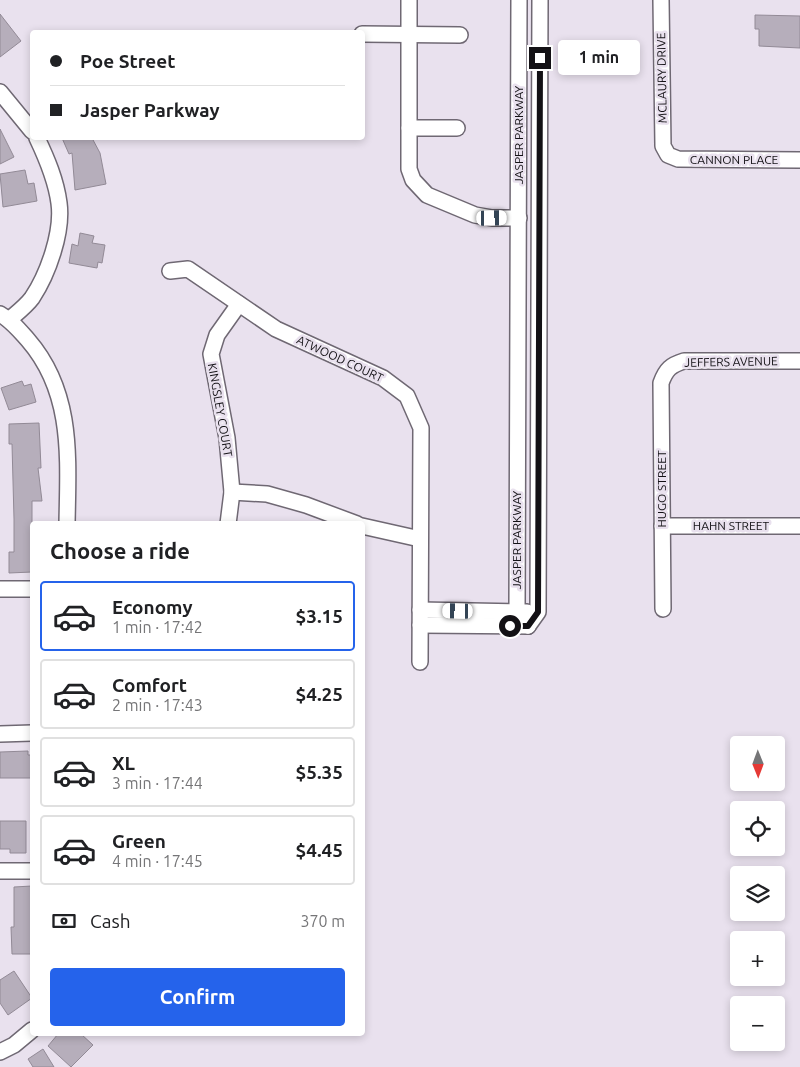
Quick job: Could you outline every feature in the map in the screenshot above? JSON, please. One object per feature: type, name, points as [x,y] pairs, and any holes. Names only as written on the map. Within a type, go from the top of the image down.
[{"type":"street","points":[[409,0],[409,169],[413,180],[426,195],[475,215],[492,218],[519,218]]},
{"type":"street","name":"JASPER PARKWAY","points":[[517,612],[519,0]]},
{"type":"street","name":"JASPER PARKWAY","points":[[538,612],[540,0]]},
{"type":"street","name":"MCLAURY DRIVE","points":[[661,0],[663,146],[668,155]]},
{"type":"street","points":[[365,34],[460,35]]},
{"type":"street","points":[[2,98],[30,129]]},
{"type":"street","points":[[409,128],[457,128]]},
{"type":"street","points":[[38,140],[50,167],[60,205],[56,244],[45,274],[31,299],[5,317],[43,357],[60,397],[68,438],[68,521]]},
{"type":"street","name":"CANNON PLACE","points":[[668,155],[678,160],[800,160]]},
{"type":"street","name":"ATWOOD COURT","points":[[170,271],[188,269],[276,329],[383,378],[407,396],[421,428],[420,662]]},
{"type":"street","name":"KINGSLEY COURT","points":[[228,521],[232,492],[227,438],[211,354],[217,335],[239,304]]},
{"type":"street","name":"JEFFERS AVENUE","points":[[665,371],[674,364],[684,361],[800,360]]},
{"type":"street","name":"HUGO STREET","points":[[662,609],[661,383],[665,371]]},
{"type":"street","points":[[232,492],[267,494],[306,505],[349,521]]},
{"type":"street","name":"HAHN STREET","points":[[662,526],[800,526]]},
{"type":"street","points":[[365,527],[420,539]]},
{"type":"street","points":[[0,589],[30,589]]},
{"type":"street","points":[[517,612],[528,626]]},
{"type":"street","points":[[420,618],[538,612]]},
{"type":"street","points":[[528,626],[538,612]]},
{"type":"street","points":[[420,618],[528,626]]},
{"type":"street","points":[[0,734],[30,733]]},
{"type":"street","points":[[0,871],[30,871]]},
{"type":"street","points":[[0,1052],[30,1031]]},
{"type":"building","points":[[0,14],[21,41],[0,57]]},
{"type":"building","points":[[755,15],[800,16],[800,48],[759,46],[759,29],[755,29]]},
{"type":"building","points":[[0,129],[14,157],[0,164]]},
{"type":"building","points":[[63,140],[93,140],[100,153],[106,184],[75,190],[72,153],[69,154]]},
{"type":"building","points":[[25,170],[28,184],[34,183],[37,201],[3,207],[0,174]]},
{"type":"building","points":[[80,233],[94,236],[92,243],[105,245],[102,263],[98,262],[97,268],[69,263],[72,244],[78,246]]},
{"type":"building","points":[[22,381],[24,386],[31,384],[36,402],[9,410],[1,388]]},
{"type":"building","points":[[39,423],[41,468],[38,468],[42,501],[32,501],[30,572],[9,573],[9,552],[14,552],[14,519],[12,444],[9,444],[9,424]]},
{"type":"building","points":[[28,751],[28,755],[30,755],[30,778],[0,778],[0,752]]},
{"type":"building","points":[[0,821],[26,821],[26,853],[10,853],[10,849],[0,849]]},
{"type":"building","points":[[30,886],[30,954],[12,954],[11,927],[14,927],[14,887]]},
{"type":"building","points":[[14,971],[30,995],[30,999],[8,1015],[0,1003],[0,980]]},
{"type":"building","points":[[56,1036],[83,1036],[93,1045],[71,1067],[48,1046]]},
{"type":"building","points":[[43,1049],[54,1067],[33,1067],[28,1059]]},
{"type":"route","points":[[510,626],[528,626],[538,612],[541,383],[540,58]]}]
